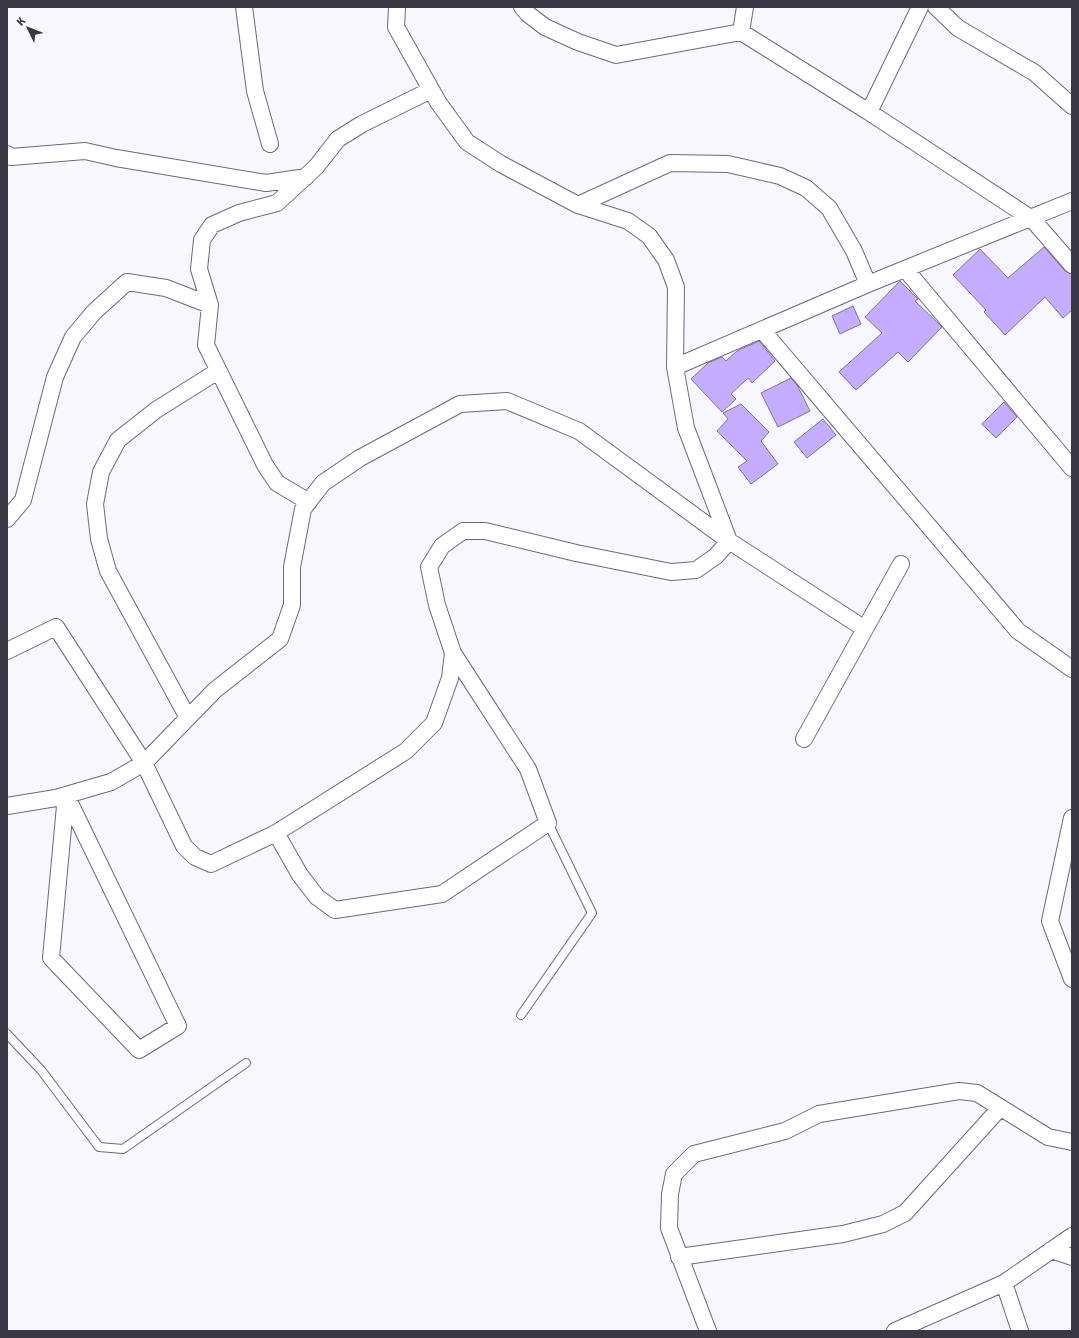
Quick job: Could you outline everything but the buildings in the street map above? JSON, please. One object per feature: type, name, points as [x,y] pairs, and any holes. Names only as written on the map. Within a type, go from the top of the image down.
[{"type":"street","points":[[244,7],[255,90],[270,144]]},
{"type":"street","points":[[397,7],[396,27],[431,90],[467,142],[501,164],[578,205],[628,221],[649,236],[666,260],[676,287],[675,368],[686,428],[729,541]]},
{"type":"street","points":[[522,7],[528,14],[545,27],[578,42],[616,55],[741,32],[869,112],[1032,219],[1072,265]]},
{"type":"street","points":[[741,32],[745,7]]},
{"type":"street","points":[[869,112],[920,7]]},
{"type":"street","points":[[936,7],[958,28],[1035,73],[1072,106]]},
{"type":"street","points":[[309,502],[277,483],[265,465],[206,345],[210,305],[199,269],[202,240],[212,225],[239,213],[277,202],[306,177],[338,139],[362,124],[431,90]]},
{"type":"street","points":[[7,154],[11,157],[84,151],[116,158],[266,182],[306,177]]},
{"type":"street","points":[[578,205],[670,163],[728,164],[780,176],[806,188],[829,208],[854,251],[868,284]]},
{"type":"street","points":[[675,368],[868,284],[1032,219],[1072,201]]},
{"type":"street","points":[[906,270],[1072,468]]},
{"type":"street","points":[[7,519],[23,500],[55,377],[73,337],[94,312],[127,282],[166,288],[210,305]]},
{"type":"street","points":[[762,330],[1018,631],[1072,670]]},
{"type":"street","points":[[188,718],[108,571],[100,539],[95,504],[101,472],[118,440],[156,410],[218,371]]},
{"type":"street","points":[[7,806],[66,795],[111,782],[144,763],[215,690],[280,639],[292,605],[292,567],[303,509],[323,483],[360,458],[460,404],[507,401],[579,431],[729,541],[865,629]]},
{"type":"street","points":[[276,833],[308,886],[317,896],[335,910],[442,894],[548,823],[528,769],[453,652],[437,605],[429,567],[442,546],[463,531],[485,531],[576,553],[671,572],[696,570],[716,556],[729,541]]},
{"type":"street","points":[[804,739],[901,564]]},
{"type":"street","points":[[7,651],[56,627],[144,763],[184,846],[195,857],[211,864],[276,833],[406,751],[434,723],[450,678],[453,652]]},
{"type":"street","points":[[66,795],[178,1026],[139,1050],[51,958],[66,795]]},
{"type":"street","points":[[1072,818],[1050,921],[1072,979]]},
{"type":"street","points":[[708,1331],[669,1228],[670,1194],[674,1174],[694,1154],[785,1131],[819,1114],[959,1091],[976,1093],[1048,1137],[1072,1142]]},
{"type":"street","points":[[679,1257],[843,1234],[883,1224],[905,1213],[1000,1108]]},
{"type":"street","points":[[895,1331],[1004,1283],[1072,1236]]},
{"type":"street","points":[[1051,1250],[1072,1257]]},
{"type":"street","points":[[1004,1283],[1020,1331]]},
{"type":"lane","points":[[520,1015],[592,913],[548,823]]},
{"type":"lane","points":[[7,1034],[40,1070],[99,1147],[124,1149],[246,1063]]}]
